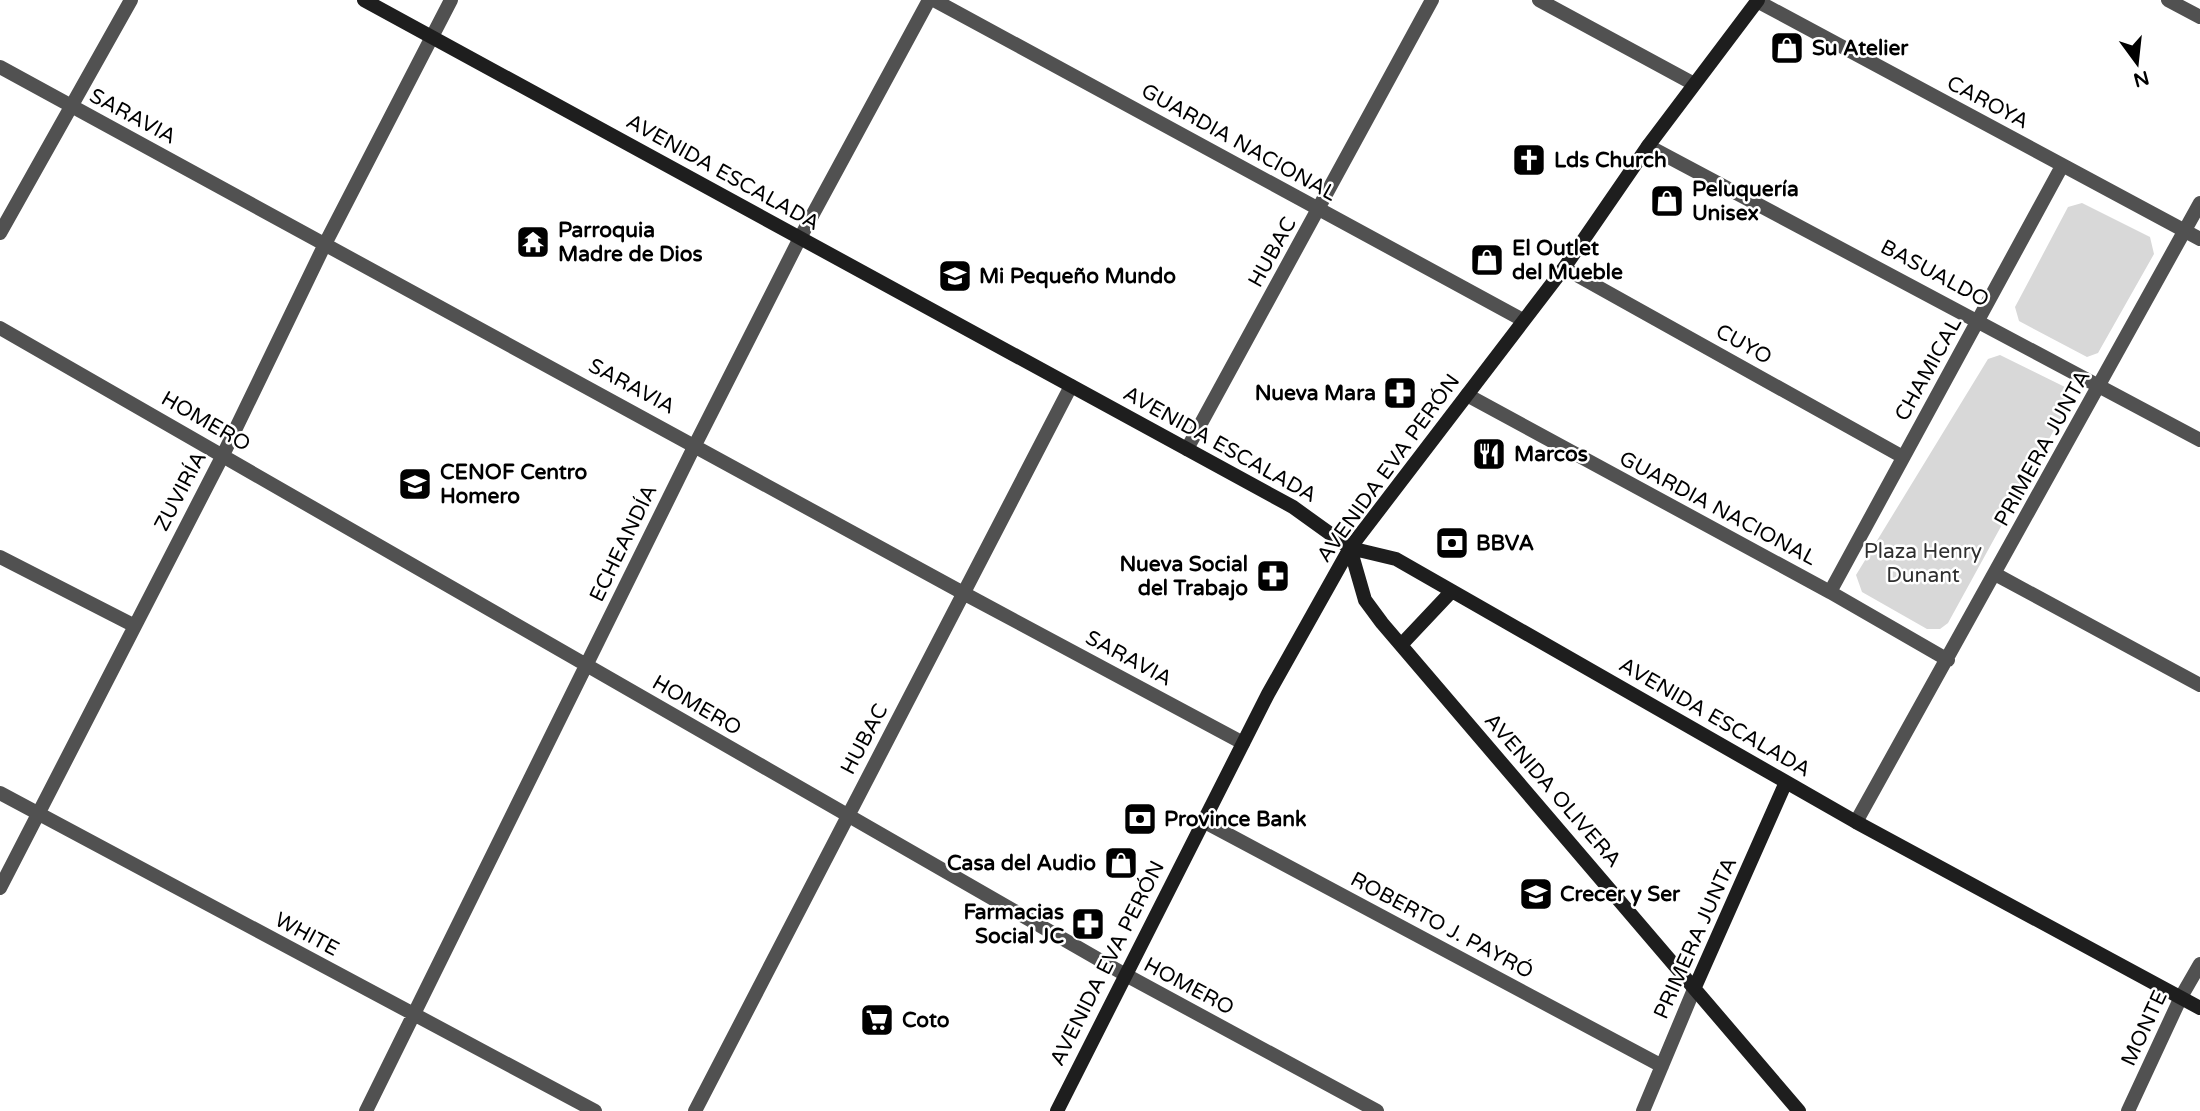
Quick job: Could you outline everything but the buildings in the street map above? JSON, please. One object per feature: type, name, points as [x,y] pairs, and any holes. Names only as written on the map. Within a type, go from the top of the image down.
[{"type":"main road","name":"AVENIDA ESCALADA","points":[[364,0],[1293,507],[1350,548],[1396,559],[1856,822],[2200,1008]]},
{"type":"main road","name":"AVENIDA EVA PERÓN","points":[[1057,1111],[1243,743],[1350,548],[1564,268],[1693,84],[1758,1]]},
{"type":"main road","name":"AVENIDA OLIVERA","points":[[1350,548],[1365,600],[1800,1111]]},
{"type":"main road","points":[[1401,645],[1451,592]]},
{"type":"main road","name":"PRIMERA JUNTA","points":[[1695,987],[1786,782]]},
{"type":"street","points":[[0,233],[131,0]]},
{"type":"street","name":"ZUVIRÍA","points":[[0,888],[451,0]]},
{"type":"street","name":"GUARDIA NACIONAL","points":[[932,0],[1524,320]]},
{"type":"street","name":"ECHEANDÍA","points":[[366,1111],[695,444],[800,238],[932,0]]},
{"type":"street","name":"HUBAC","points":[[1187,449],[1320,210],[1432,0]]},
{"type":"street","points":[[1539,0],[1693,84]]},
{"type":"street","points":[[2168,0],[2200,17]]},
{"type":"street","name":"CAROYA","points":[[1758,1],[2200,239]]},
{"type":"street","name":"SARAVIA","points":[[0,67],[1243,743]]},
{"type":"street","name":"BASUALDO","points":[[1648,146],[2200,440]]},
{"type":"street","name":"CHAMICAL","points":[[1830,593],[2062,166]]},
{"type":"street","name":"PRIMERA JUNTA","points":[[1856,822],[2200,204]]},
{"type":"street","name":"CUYO","points":[[1564,268],[1903,457]]},
{"type":"street","name":"HOMERO","points":[[0,328],[1124,974],[1377,1111]]},
{"type":"street","name":"HUBAC","points":[[695,1111],[1071,386]]},
{"type":"street","name":"GUARDIA NACIONAL","points":[[1466,396],[1948,660]]},
{"type":"street","points":[[0,557],[133,625]]},
{"type":"street","points":[[1995,574],[2200,685]]},
{"type":"street","name":"WHITE","points":[[0,793],[595,1111]]},
{"type":"street","name":"ROBERTO J. PAYRÓ","points":[[1203,821],[1662,1066]]},
{"type":"street","name":"MONTE","points":[[2128,1111],[2181,997],[2200,964]]},
{"type":"street","name":"PRIMERA JUNTA","points":[[1643,1111],[1695,987]]},
{"type":"green space","points":[[2082,203],[2150,237],[2154,254],[2098,353],[2087,357],[2019,321],[2015,307],[2068,207]]},
{"type":"green space","name":"Plaza Henry Dunant","points":[[2000,355],[2067,388],[2071,399],[1948,623],[1940,629],[1927,629],[1862,592],[1856,575],[1988,359]]},
{"type":"place","name":"Su Atelier","points":[[1787,48]]},
{"type":"place","name":"Lds Church","points":[[1529,160]]},
{"type":"place","name":"Peluquería Unisex","points":[[1667,201]]},
{"type":"place","name":"Parroquia Madre de Dios","points":[[533,242]]},
{"type":"place","name":"El Outlet del Mueble","points":[[1487,260]]},
{"type":"place","name":"Mi Pequeño Mundo","points":[[955,276]]},
{"type":"place","name":"Nueva Mara","points":[[1400,393]]},
{"type":"place","name":"Marcos","points":[[1489,454]]},
{"type":"place","name":"CENOF Centro Homero","points":[[415,484]]},
{"type":"place","name":"BBVA","points":[[1452,543]]},
{"type":"place","name":"Nueva Social del Trabajo","points":[[1273,576]]},
{"type":"place","name":"Province Bank","points":[[1140,819]]},
{"type":"place","name":"Casa del Audio","points":[[1121,863]]},
{"type":"place","name":"Crecer y Ser","points":[[1536,894]]},
{"type":"place","name":"Farmacias Social JC","points":[[1088,924]]},
{"type":"place","name":"Coto","points":[[877,1020]]}]
